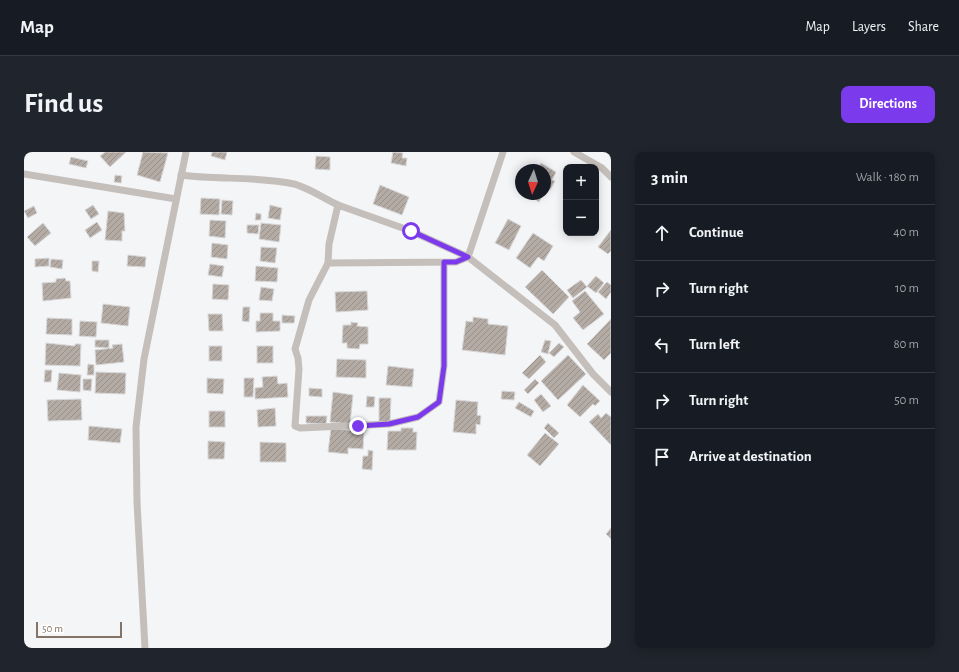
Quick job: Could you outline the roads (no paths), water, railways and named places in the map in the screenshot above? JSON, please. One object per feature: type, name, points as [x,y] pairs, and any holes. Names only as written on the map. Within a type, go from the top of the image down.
[{"type":"street","points":[[145,648],[137,502],[136,427],[144,359],[186,152]]},
{"type":"street","points":[[328,263],[456,262],[468,257],[504,152]]},
{"type":"street","points":[[574,152],[602,168],[611,176]]},
{"type":"street","points":[[24,174],[176,199]]},
{"type":"street","points":[[181,175],[294,184],[338,205],[411,231],[468,257],[554,326],[593,374],[611,392]]},
{"type":"street","points":[[338,205],[329,244],[328,263],[309,300],[295,349],[299,369],[295,426],[300,428],[389,424],[418,417],[439,402],[444,366],[444,262]]}]
